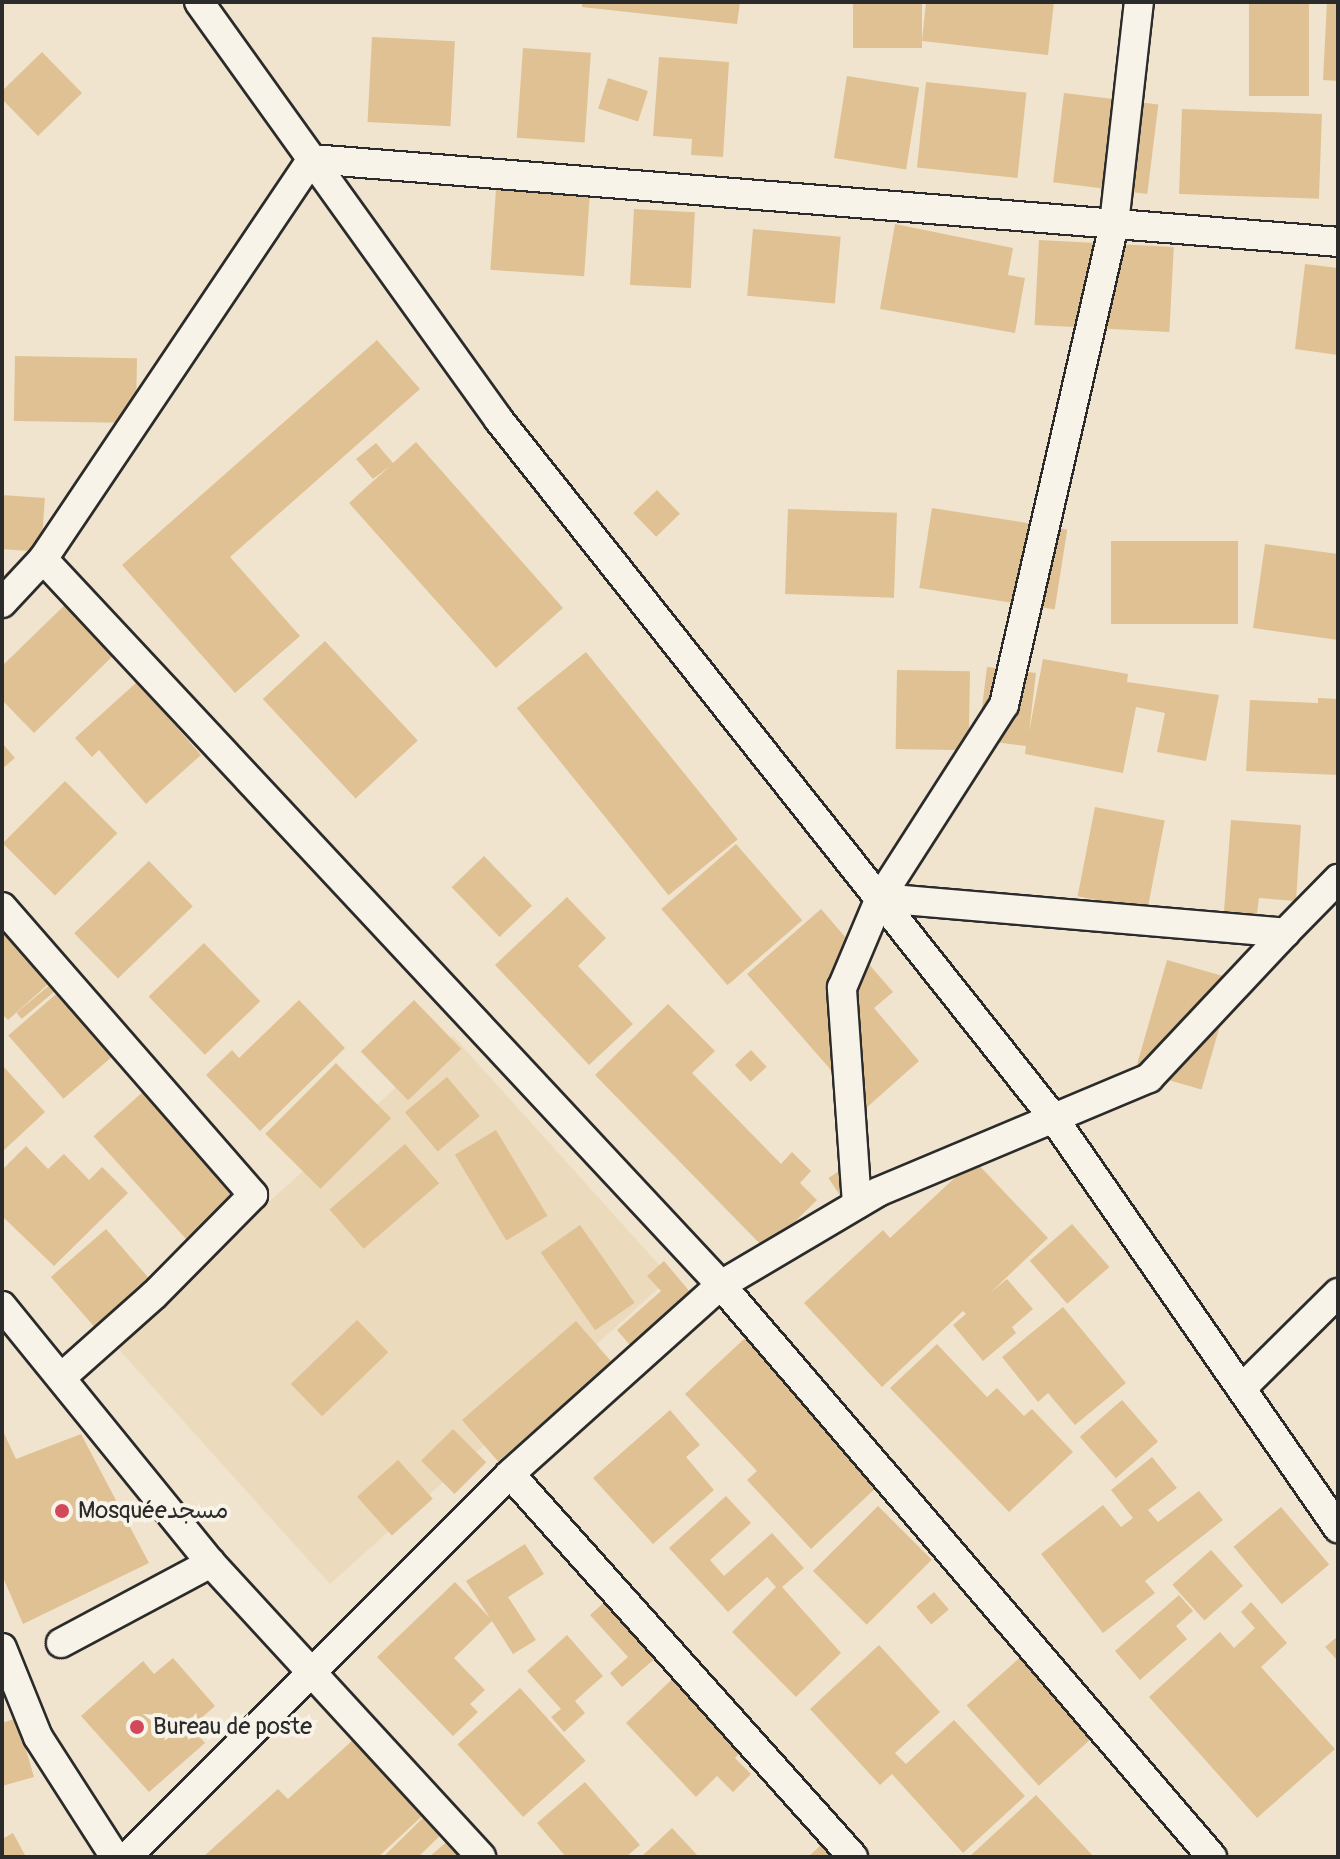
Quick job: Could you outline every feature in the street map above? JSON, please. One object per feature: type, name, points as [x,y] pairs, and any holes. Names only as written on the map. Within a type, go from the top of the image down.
[{"type":"street","points":[[199,2],[499,420],[1052,1116],[1338,1528]]},
{"type":"street","points":[[857,1204],[842,988],[880,898],[1004,705],[1114,224],[1139,2]]},
{"type":"street","points":[[312,159],[1338,242]]},
{"type":"street","points":[[2,603],[43,559],[312,159]]},
{"type":"street","points":[[43,559],[721,1285],[1212,1857]]},
{"type":"street","points":[[127,1857],[510,1474],[721,1285],[857,1204],[1052,1116],[1149,1078],[1338,879]]},
{"type":"street","points":[[880,898],[1285,933]]},
{"type":"street","points":[[2,907],[253,1195],[154,1295],[62,1377]]},
{"type":"street","points":[[1242,1388],[1338,1293]]},
{"type":"street","points":[[2,1306],[211,1563],[481,1857]]},
{"type":"street","points":[[510,1474],[853,1857]]},
{"type":"street","points":[[61,1643],[211,1563]]},
{"type":"street","points":[[2,1648],[38,1737],[115,1857]]},
{"type":"shaded area","points":[[453,1036],[670,1278],[330,1584],[113,1342]]},
{"type":"building","points":[[582,2],[740,2],[737,24],[582,7]]},
{"type":"building","points":[[853,2],[922,2],[922,48],[853,48]]},
{"type":"building","points":[[926,2],[1054,2],[1048,55],[922,41]]},
{"type":"building","points":[[1249,2],[1309,2],[1309,96],[1249,96]]},
{"type":"building","points":[[1327,2],[1338,2],[1338,81],[1323,80]]},
{"type":"building","points":[[372,37],[455,41],[450,126],[368,122]]},
{"type":"building","points":[[523,48],[591,53],[585,143],[517,138]]},
{"type":"building","points":[[42,52],[82,93],[38,136],[2,99],[2,91]]},
{"type":"building","points":[[659,57],[729,62],[723,157],[691,155],[692,139],[653,136]]},
{"type":"building","points":[[847,76],[919,87],[906,169],[834,158]]},
{"type":"building","points":[[608,78],[648,91],[638,121],[598,108]]},
{"type":"building","points":[[926,82],[1026,93],[1017,178],[917,168]]},
{"type":"building","points":[[1064,93],[1158,105],[1147,194],[1053,182]]},
{"type":"building","points":[[1182,109],[1322,114],[1319,199],[1179,194]]},
{"type":"building","points":[[496,189],[590,196],[584,276],[490,270]]},
{"type":"building","points":[[634,209],[695,212],[691,288],[630,285]]},
{"type":"building","points":[[895,224],[1013,248],[1008,275],[1025,278],[1015,333],[880,309]]},
{"type":"building","points":[[753,229],[841,237],[835,303],[747,296]]},
{"type":"building","points":[[1039,240],[1174,247],[1169,332],[1035,325]]},
{"type":"building","points":[[1305,264],[1338,268],[1338,355],[1295,349]]},
{"type":"building","points":[[377,340],[420,389],[230,557],[300,636],[235,693],[122,565]]},
{"type":"building","points":[[15,356],[137,358],[136,423],[14,421]]},
{"type":"building","points":[[416,442],[563,608],[496,668],[349,503],[390,466],[373,479],[356,459],[376,443],[393,463]]},
{"type":"building","points":[[657,490],[680,514],[656,537],[633,513]]},
{"type":"building","points":[[2,495],[45,498],[41,552],[2,549]]},
{"type":"building","points":[[932,508],[1067,529],[1055,609],[919,588]]},
{"type":"building","points":[[788,509],[897,513],[894,598],[785,594]]},
{"type":"building","points":[[1111,541],[1238,541],[1238,624],[1111,624]]},
{"type":"building","points":[[1265,544],[1338,554],[1338,640],[1253,628]]},
{"type":"building","points":[[72,598],[121,648],[34,733],[2,700],[2,666]]},
{"type":"building","points":[[325,641],[418,740],[356,798],[263,699]]},
{"type":"building","points":[[586,652],[738,839],[669,895],[517,708]]},
{"type":"building","points":[[1043,659],[1128,674],[1127,682],[1219,695],[1206,761],[1157,752],[1165,713],[1136,707],[1123,773],[1025,754],[1026,746],[978,740],[987,667],[1036,673],[1029,732]]},
{"type":"building","points":[[897,670],[970,671],[969,750],[896,749]]},
{"type":"building","points":[[137,682],[201,755],[146,804],[99,750],[92,757],[75,738]]},
{"type":"building","points":[[1318,698],[1338,699],[1338,775],[1246,771],[1250,700],[1318,703]]},
{"type":"building","points":[[2,743],[15,758],[2,769]]},
{"type":"building","points":[[65,781],[117,833],[55,896],[3,843]]},
{"type":"building","points":[[1095,807],[1165,821],[1147,910],[1078,896]]},
{"type":"building","points":[[1231,820],[1301,825],[1296,901],[1259,898],[1257,914],[1224,911]]},
{"type":"building","points":[[736,844],[802,920],[728,985],[661,909]]},
{"type":"building","points":[[484,856],[532,906],[500,937],[452,887]]},
{"type":"building","points":[[149,861],[193,906],[118,979],[74,933]]},
{"type":"building","points":[[567,897],[606,938],[578,966],[633,1024],[589,1065],[495,965]]},
{"type":"building","points":[[821,909],[893,992],[874,1008],[919,1061],[865,1109],[747,974]]},
{"type":"building","points":[[2,919],[64,970],[8,1020],[2,1014]]},
{"type":"building","points":[[204,943],[260,1001],[205,1055],[149,996]]},
{"type":"building","points":[[1167,960],[1233,979],[1202,1090],[1135,1071]]},
{"type":"building","points":[[64,973],[69,979],[22,1019],[17,1013]]},
{"type":"building","points":[[71,981],[126,1044],[63,1099],[8,1035]]},
{"type":"building","points":[[299,1000],[345,1048],[260,1131],[206,1075],[232,1050],[239,1058]]},
{"type":"building","points":[[414,1000],[461,1049],[408,1100],[361,1051]]},
{"type":"building","points":[[668,1004],[715,1051],[692,1073],[781,1164],[792,1152],[811,1171],[800,1183],[817,1200],[766,1250],[595,1075]]},
{"type":"building","points":[[751,1050],[767,1067],[751,1082],[735,1065]]},
{"type":"building","points":[[336,1063],[391,1118],[320,1189],[265,1134]]},
{"type":"building","points":[[2,1065],[45,1112],[2,1152]]},
{"type":"building","points":[[447,1077],[480,1116],[438,1151],[405,1112]]},
{"type":"building","points":[[156,1080],[258,1193],[195,1249],[94,1136]]},
{"type":"building","points":[[496,1130],[548,1216],[506,1240],[455,1155]]},
{"type":"building","points":[[405,1144],[439,1183],[364,1249],[330,1210]]},
{"type":"building","points":[[26,1146],[48,1169],[64,1154],[89,1180],[102,1167],[128,1193],[54,1266],[2,1216],[2,1170]]},
{"type":"building","points":[[974,1160],[1048,1238],[990,1293],[1007,1279],[1033,1309],[1012,1327],[1016,1333],[983,1361],[953,1325],[966,1314],[963,1311],[882,1387],[804,1303],[883,1230],[890,1238]]},
{"type":"building","points":[[847,1166],[858,1183],[839,1195],[829,1178]]},
{"type":"building","points":[[1072,1224],[1109,1267],[1067,1304],[1030,1261]]},
{"type":"building","points":[[580,1225],[634,1303],[595,1330],[541,1253]]},
{"type":"building","points":[[106,1229],[155,1285],[99,1333],[51,1277]]},
{"type":"building","points":[[664,1261],[701,1305],[641,1358],[617,1330],[661,1291],[647,1276]]},
{"type":"building","points":[[1063,1307],[1126,1383],[1075,1425],[1048,1393],[1038,1402],[1002,1357]]},
{"type":"building","points":[[357,1320],[388,1352],[322,1416],[291,1384]]},
{"type":"building","points":[[576,1321],[612,1363],[498,1462],[462,1420]]},
{"type":"building","points":[[758,1326],[881,1483],[811,1549],[747,1480],[757,1471],[685,1394]]},
{"type":"building","points":[[937,1344],[987,1397],[997,1388],[1024,1416],[1032,1409],[1073,1452],[1009,1512],[890,1388]]},
{"type":"building","points":[[1122,1400],[1158,1442],[1116,1478],[1080,1437]]},
{"type":"building","points":[[670,1410],[700,1445],[686,1457],[714,1490],[653,1544],[593,1478]]},
{"type":"building","name":"Mosquéeمسجد","points":[[2,1429],[16,1459],[81,1434],[149,1563],[23,1624],[2,1575]]},
{"type":"building","points":[[453,1429],[486,1462],[454,1494],[421,1461]]},
{"type":"building","points":[[1152,1457],[1177,1488],[1148,1510],[1158,1522],[1199,1491],[1223,1520],[1145,1581],[1155,1593],[1103,1633],[1041,1554],[1103,1505],[1121,1527],[1133,1518],[1111,1490]]},
{"type":"building","points":[[398,1460],[433,1499],[392,1535],[357,1497]]},
{"type":"building","points":[[726,1496],[751,1523],[710,1560],[724,1576],[772,1533],[804,1568],[782,1587],[841,1653],[796,1697],[732,1632],[776,1587],[767,1577],[728,1612],[669,1548]]},
{"type":"building","points":[[878,1506],[932,1560],[867,1625],[813,1571]]},
{"type":"building","points":[[1281,1507],[1329,1564],[1282,1604],[1234,1547]]},
{"type":"building","points":[[525,1544],[544,1574],[508,1597],[536,1640],[513,1654],[492,1621],[454,1658],[485,1690],[470,1704],[478,1712],[453,1736],[377,1657],[455,1582],[490,1618],[466,1581]]},
{"type":"building","points":[[1211,1550],[1243,1586],[1204,1620],[1172,1585]]},
{"type":"building","points":[[934,1592],[949,1610],[931,1624],[916,1607]]},
{"type":"building","points":[[1179,1595],[1193,1611],[1176,1626],[1187,1639],[1140,1680],[1115,1651]]},
{"type":"building","points":[[608,1599],[658,1656],[622,1687],[610,1673],[628,1657],[590,1615]]},
{"type":"building","points":[[1251,1602],[1287,1643],[1261,1667],[1335,1749],[1257,1818],[1149,1697],[1220,1632],[1234,1648],[1255,1628],[1241,1612]]},
{"type":"building","points":[[567,1635],[603,1676],[575,1701],[585,1713],[564,1732],[551,1717],[561,1709],[527,1671]]},
{"type":"building","points":[[1338,1636],[1338,1661],[1325,1647]]},
{"type":"building","points":[[1035,1644],[1107,1724],[1039,1786],[967,1706]]},
{"type":"building","points":[[879,1645],[940,1712],[895,1753],[906,1764],[954,1720],[1025,1796],[963,1853],[892,1774],[880,1785],[810,1709]]},
{"type":"building","points":[[173,1658],[215,1706],[191,1727],[205,1743],[149,1792],[81,1716],[143,1661],[154,1674]]},
{"type":"building","points":[[685,1667],[754,1739],[735,1758],[751,1774],[733,1792],[717,1776],[696,1797],[626,1723]]},
{"type":"building","points":[[520,1688],[586,1761],[523,1817],[458,1744]]},
{"type":"building","points":[[17,1718],[34,1777],[2,1786],[2,1723]]},
{"type":"building","points":[[364,1730],[433,1806],[378,1857],[203,1857],[278,1789],[288,1799]]},
{"type":"building","points":[[585,1782],[640,1845],[626,1857],[566,1857],[537,1823]]},
{"type":"building","points":[[1036,1795],[1094,1857],[969,1857]]},
{"type":"building","points":[[429,1812],[446,1830],[418,1857],[383,1857]]},
{"type":"building","points":[[672,1828],[699,1857],[641,1857]]},
{"type":"building","points":[[13,1833],[26,1857],[2,1857],[2,1839]]},
{"type":"building","points":[[457,1833],[475,1857],[429,1857]]},
{"type":"building","points":[[833,1834],[854,1857],[808,1857]]},
{"type":"place","name":"Mosquéeمسجد","points":[[62,1511]]},
{"type":"place","name":"Bureau de poste","points":[[137,1727]]}]
